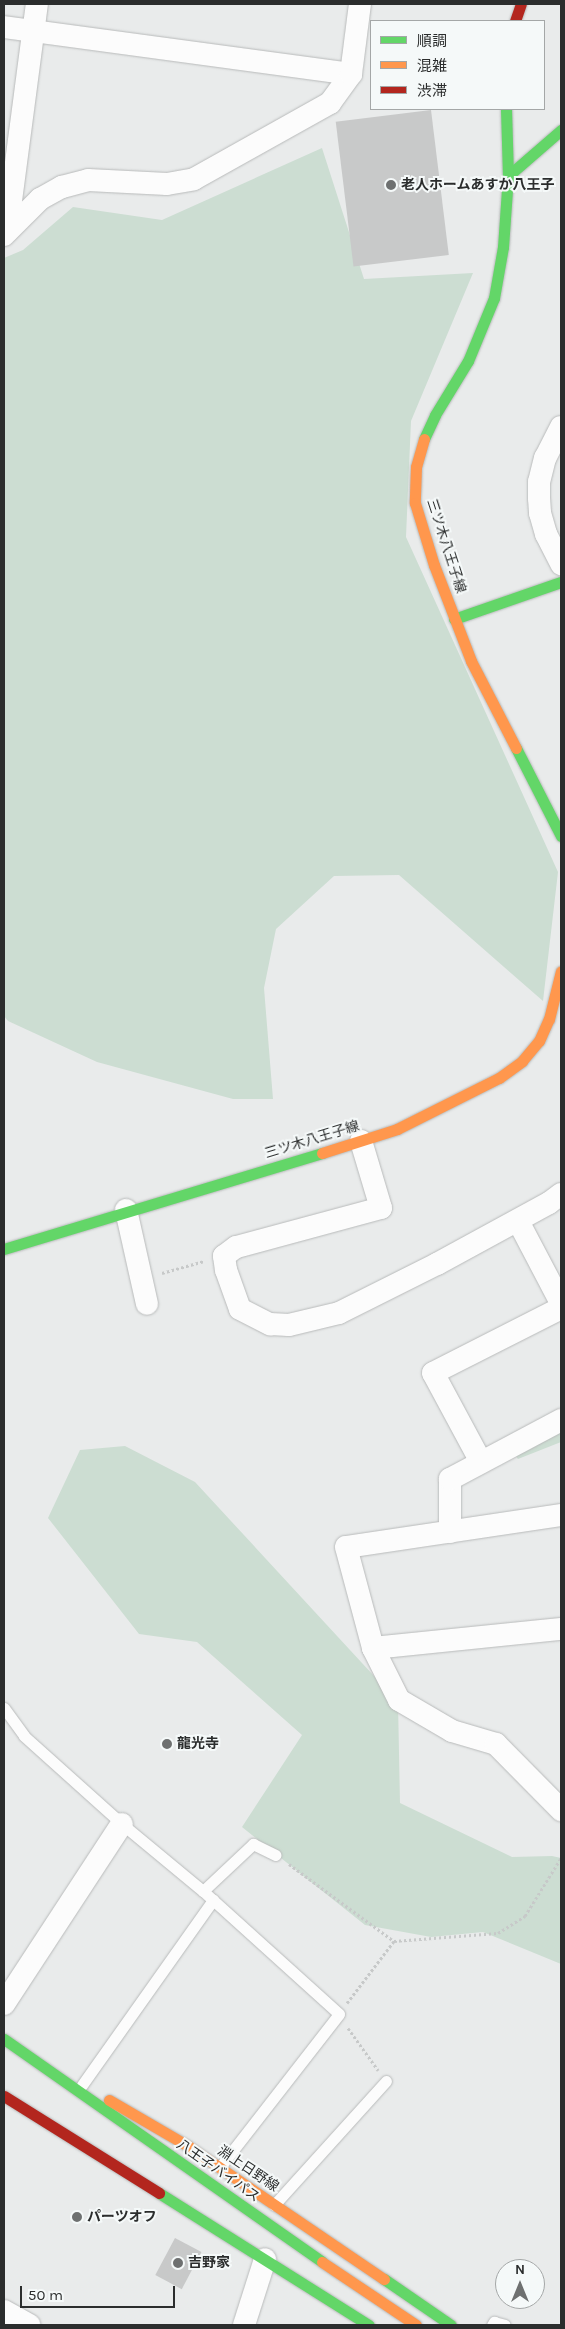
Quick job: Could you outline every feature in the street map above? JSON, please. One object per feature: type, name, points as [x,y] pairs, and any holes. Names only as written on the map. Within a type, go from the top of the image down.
[{"type":"main road","points":[[514,20],[521,4]]},
{"type":"main road","name":"三ツ木八王子線","points":[[506,110],[508,176],[503,247],[494,298],[468,362],[430,425],[416,467],[414,491],[417,515],[471,661],[501,724],[561,836]]},
{"type":"main road","points":[[508,176],[561,130]]},
{"type":"main road","points":[[454,619],[561,582]]},
{"type":"main road","name":"三ツ木八王子線","points":[[4,1249],[126,1210],[361,1141],[397,1129],[464,1097],[499,1078],[522,1061],[539,1041],[549,1020],[561,971]]},
{"type":"main road","name":"八王子バイパス","points":[[4,2039],[264,2223],[416,2325]]},
{"type":"main road","name":"淵上日野線","points":[[20,2050],[188,2146],[451,2325]]},
{"type":"main road","points":[[4,2096],[369,2325]]},
{"type":"street","points":[[6,233],[38,4]]},
{"type":"street","points":[[6,233],[40,199],[62,187],[88,180],[167,184],[201,176],[330,103],[351,74],[360,4]]},
{"type":"street","points":[[4,27],[351,74]]},
{"type":"street","points":[[560,432],[541,470],[538,498],[546,534],[561,564]]},
{"type":"street","points":[[361,1141],[381,1208],[236,1247],[224,1256],[226,1270],[240,1309],[270,1324],[289,1325],[339,1313],[365,1302],[518,1221],[561,1194]]},
{"type":"street","points":[[126,1210],[147,1304]]},
{"type":"street","points":[[518,1221],[561,1304]]},
{"type":"street","points":[[482,1462],[433,1373],[561,1308]]},
{"type":"street","points":[[450,1532],[450,1479],[561,1420]]},
{"type":"street","points":[[561,1516],[346,1547],[373,1648],[399,1700],[452,1731],[496,1744],[561,1810]]},
{"type":"street","points":[[373,1648],[561,1629]]},
{"type":"street","points":[[4,2004],[122,1824]]},
{"type":"street","points":[[244,2325],[265,2259]]},
{"type":"street","points":[[4,2311],[29,2325]]},
{"type":"lane","points":[[4,1708],[24,1736],[122,1824],[203,1891],[339,2014],[220,2167]]},
{"type":"lane","points":[[203,1891],[253,1844],[276,1855]]},
{"type":"lane","points":[[82,2085],[212,1900]]},
{"type":"lane","points":[[274,2204],[386,2081]]},
{"type":"lane","points":[[492,2325],[494,2322],[505,2325]]},
{"type":"path","points":[[142,1278],[224,1256]]},
{"type":"path","points":[[276,1855],[394,1941],[498,1934],[524,1916],[561,1858]]},
{"type":"path","points":[[386,2081],[339,2014],[394,1941]]},
{"type":"green space","points":[[322,148],[364,279],[473,273],[411,421],[406,537],[558,872],[543,1001],[399,875],[334,876],[276,929],[264,988],[273,1099],[233,1099],[97,1062],[8,1021],[4,1016],[4,258],[23,250],[73,207],[162,220]]},
{"type":"green space","points":[[561,1420],[561,1442],[518,1459],[509,1448]]},
{"type":"green space","points":[[125,1446],[195,1482],[398,1702],[400,1803],[512,1857],[552,1856],[561,1858],[561,1964],[483,1932],[431,1937],[365,1925],[242,1827],[302,1735],[197,1642],[139,1634],[48,1518],[80,1450]]},
{"type":"building","name":"老人ホームあすか八王子","points":[[431,110],[449,255],[354,267],[336,122]]},
{"type":"building","name":"吉野家","points":[[175,2238],[201,2252],[182,2289],[155,2275]]},
{"type":"traffic: fast","points":[[424,439],[435,415],[468,361],[494,298],[503,247],[508,176],[506,110]]},
{"type":"traffic: fast","points":[[508,176],[561,130]]},
{"type":"traffic: fast","points":[[454,619],[561,582]]},
{"type":"traffic: fast","points":[[516,748],[561,836]]},
{"type":"traffic: fast","points":[[4,1249],[322,1153]]},
{"type":"traffic: fast","points":[[4,2039],[322,2262]]},
{"type":"traffic: fast","points":[[159,2193],[369,2325]]},
{"type":"traffic: fast","points":[[384,2279],[451,2325]]},
{"type":"traffic: slow","points":[[424,439],[416,467],[415,503],[434,565],[471,661],[516,748]]},
{"type":"traffic: slow","points":[[322,1153],[397,1129],[499,1078],[522,1061],[539,1041],[549,1019],[561,971]]},
{"type":"traffic: slow","points":[[109,2100],[188,2146],[384,2279]]},
{"type":"traffic: slow","points":[[322,2262],[416,2325]]},
{"type":"traffic: jam","points":[[515,20],[521,4]]},
{"type":"traffic: jam","points":[[4,2096],[159,2193]]},
{"type":"place","name":"老人ホームあすか八王子","points":[[391,185]]},
{"type":"place","name":"龍光寺","points":[[167,1744]]},
{"type":"place","name":"パーツオフ","points":[[77,2217]]},
{"type":"place","name":"吉野家","points":[[178,2263]]}]
